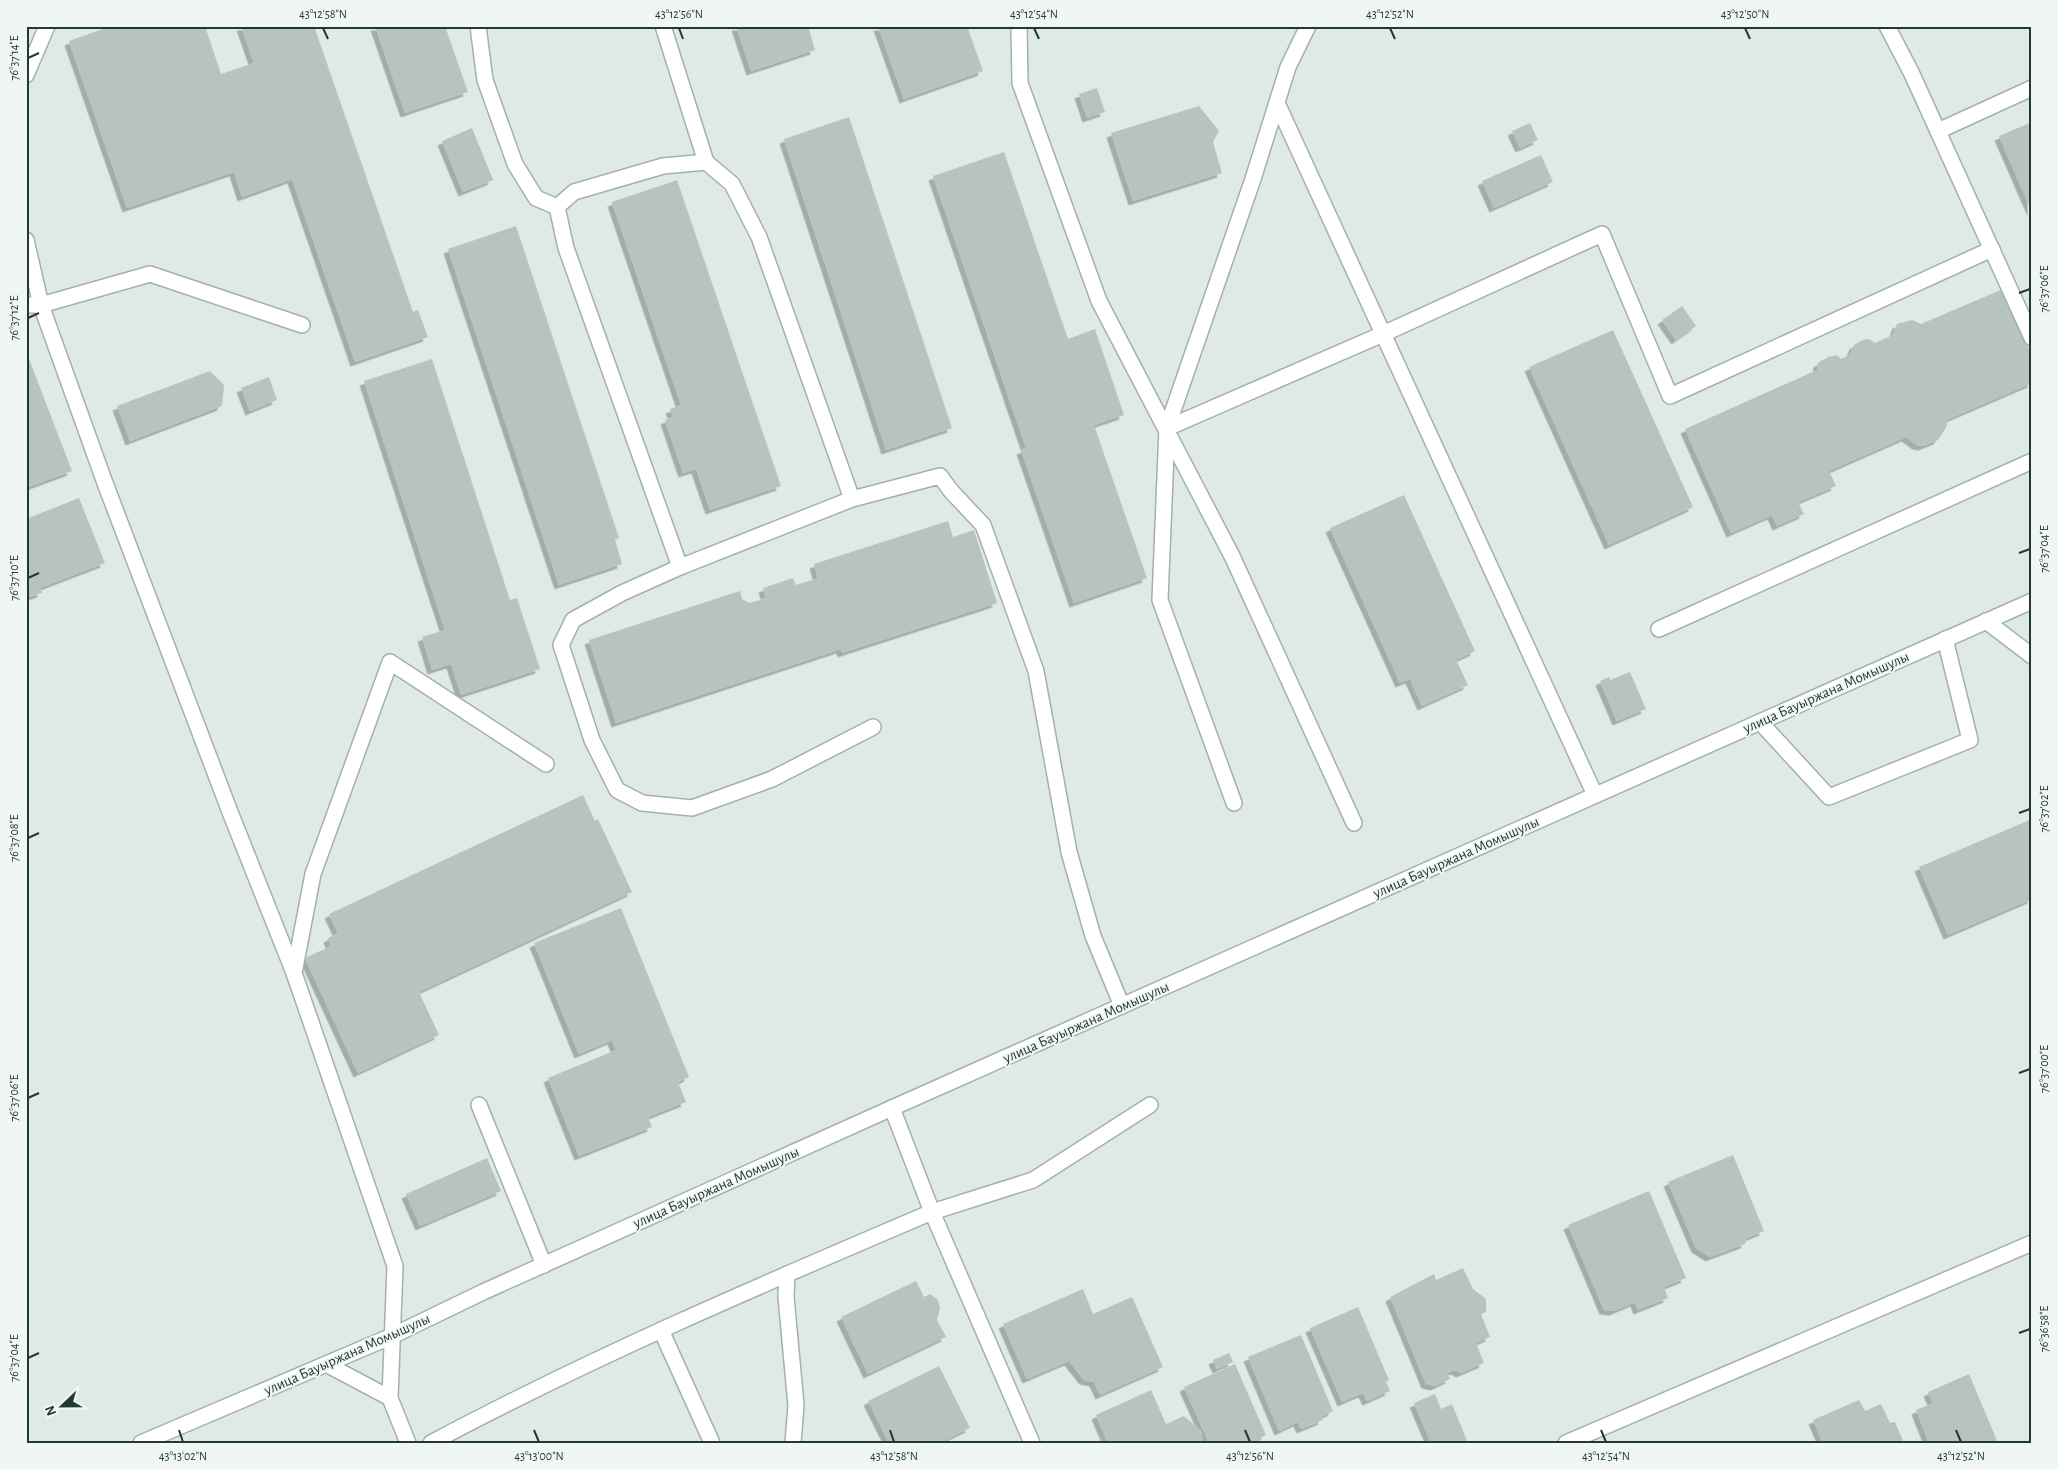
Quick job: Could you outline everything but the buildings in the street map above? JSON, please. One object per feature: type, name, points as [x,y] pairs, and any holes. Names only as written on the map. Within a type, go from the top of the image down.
[{"type":"street","points":[[26,75],[47,26]]},
{"type":"street","points":[[478,26],[485,80],[515,164],[536,198],[557,207]]},
{"type":"street","points":[[663,26],[706,162],[732,184],[759,237],[852,498]]},
{"type":"street","points":[[1019,26],[1020,83],[1100,301],[1232,556],[1354,823]]},
{"type":"street","points":[[1234,803],[1160,600],[1167,428],[1200,338],[1288,67],[1308,26]]},
{"type":"street","points":[[1887,26],[1938,131],[2032,338]]},
{"type":"street","points":[[1938,131],[2032,88]]},
{"type":"street","points":[[1277,103],[1595,795]]},
{"type":"street","points":[[557,207],[574,192],[663,166],[706,162]]},
{"type":"street","points":[[557,207],[566,248],[680,567]]},
{"type":"street","points":[[1167,428],[1383,334],[1602,234],[1670,396],[1992,249]]},
{"type":"street","points":[[26,240],[34,305],[105,483],[230,812],[294,973],[395,1266],[390,1398],[408,1443]]},
{"type":"street","points":[[34,305],[150,274],[302,325]]},
{"type":"street","points":[[1659,629],[2032,461]]},
{"type":"street","points":[[873,727],[772,778],[692,808],[642,803],[617,790],[592,740],[561,645],[573,620],[622,594],[680,567],[852,498],[940,476],[951,491],[983,525],[1036,671],[1068,852],[1093,936],[1122,1006]]},
{"type":"street","name":"улица Бауыржана Момышулы","points":[[141,1443],[392,1336],[544,1265],[892,1108],[2032,601]]},
{"type":"street","points":[[1986,621],[2032,656]]},
{"type":"street","points":[[1760,722],[1828,797],[1970,740],[1945,639]]},
{"type":"street","points":[[294,973],[312,874],[390,662],[546,764]]},
{"type":"street","points":[[479,1105],[544,1265]]},
{"type":"street","points":[[431,1443],[482,1416],[661,1330],[787,1274],[932,1212],[1033,1180],[1150,1105]]},
{"type":"street","points":[[892,1108],[932,1212],[1032,1443]]},
{"type":"street","points":[[1566,1443],[2032,1243]]},
{"type":"street","points":[[787,1274],[786,1297],[796,1405],[793,1443]]},
{"type":"street","points":[[661,1330],[712,1443]]},
{"type":"street","points":[[326,1364],[390,1398]]}]
